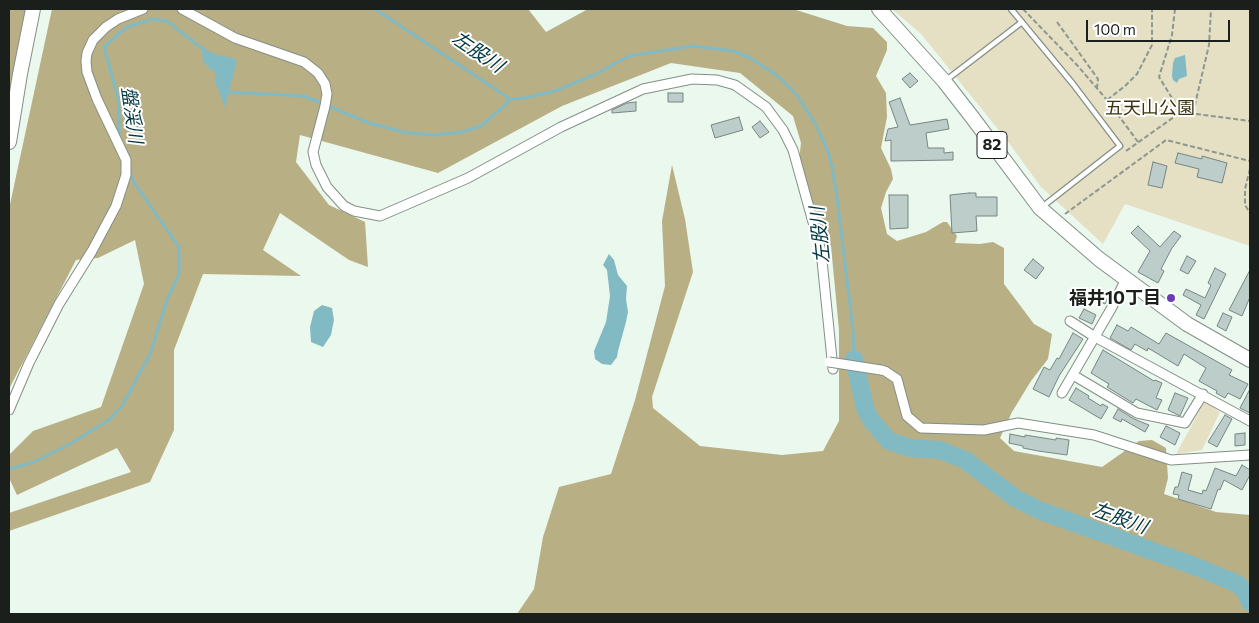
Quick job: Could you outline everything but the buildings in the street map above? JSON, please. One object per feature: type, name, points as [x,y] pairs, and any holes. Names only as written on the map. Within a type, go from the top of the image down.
[{"type":"main road","points":[[9,142],[33,9]]},
{"type":"main road","name":"82","points":[[879,9],[944,82],[1040,208],[1099,259],[1187,324],[1250,360]]},
{"type":"street","points":[[9,410],[28,363],[59,304],[92,251],[116,206],[126,175],[126,160],[97,99],[87,72],[87,54],[93,40],[106,27],[118,19],[143,9]]},
{"type":"street","points":[[182,9],[235,38],[304,62],[318,73],[325,84],[326,94],[325,106],[313,152],[316,165],[328,187],[344,206],[354,211],[380,216],[468,178],[561,128],[643,89],[692,79],[717,80],[735,85],[766,107],[783,130],[793,150],[821,250],[831,365],[885,371],[897,380],[907,416],[921,428],[984,430],[1018,423],[1094,435],[1171,460],[1250,455]]},
{"type":"street","points":[[1062,393],[1111,309],[1126,279]]},
{"type":"street","points":[[1070,321],[1095,337],[1250,421]]},
{"type":"street","points":[[1073,375],[1137,413],[1185,423],[1203,394]]},
{"type":"lane","points":[[1011,9],[1073,84],[1120,146],[1040,208]]},
{"type":"lane","points":[[944,82],[1022,22]]},
{"type":"path","points":[[1023,9],[1097,88],[1138,142]]},
{"type":"path","points":[[1107,100],[1137,74],[1152,46],[1152,9]]},
{"type":"path","points":[[1175,9],[1172,35],[1159,77],[1181,112]]},
{"type":"path","points":[[1193,113],[1209,45],[1211,9]]},
{"type":"path","points":[[1057,22],[1098,79],[1097,88]]},
{"type":"path","points":[[1122,153],[1181,112],[1250,121]]},
{"type":"path","points":[[1063,215],[1166,140],[1250,161]]},
{"type":"path","points":[[1250,169],[1245,189],[1245,205],[1250,213]]},
{"type":"green space","name":"五天山公園","points":[[892,9],[1250,9],[1250,246],[1125,204],[1103,244],[1041,187],[1006,139],[921,34]]},
{"type":"green space","points":[[1205,401],[1220,412],[1202,450],[1176,454]]},
{"type":"shaded area","points":[[9,9],[26,9],[9,99]]},
{"type":"shaded area","points":[[52,9],[528,9],[546,32],[588,9],[793,9],[847,26],[873,28],[887,42],[887,50],[876,76],[886,93],[887,117],[881,148],[891,169],[893,179],[881,208],[887,234],[897,241],[926,232],[943,222],[947,222],[957,236],[955,243],[980,244],[993,242],[1004,248],[1004,284],[1034,324],[1052,334],[1048,359],[1031,381],[1012,412],[1000,438],[1014,451],[1102,467],[1139,441],[1152,440],[1166,448],[1168,478],[1164,494],[1216,512],[1250,515],[1250,614],[517,614],[534,589],[543,537],[559,487],[611,474],[635,400],[665,286],[662,221],[672,165],[685,219],[693,272],[652,397],[653,408],[700,446],[782,455],[823,451],[839,421],[839,330],[831,246],[823,240],[799,160],[801,143],[793,116],[740,73],[671,63],[562,106],[438,173],[300,135],[296,162],[329,205],[365,222],[368,267],[349,260],[280,213],[263,250],[301,276],[203,274],[174,350],[174,430],[150,482],[9,531],[9,513],[131,472],[117,448],[17,495],[9,478],[9,455],[33,431],[101,407],[144,284],[135,240],[98,258],[76,260],[9,389],[9,209]]},
{"type":"water","points":[[202,47],[214,54],[237,60],[225,108],[215,81],[215,73],[203,62]]},
{"type":"water","points":[[1185,55],[1187,76],[1179,79],[1177,83],[1173,80],[1172,76],[1173,63],[1175,58]]},
{"type":"water","points":[[609,254],[614,260],[618,275],[627,286],[628,312],[617,357],[611,365],[602,364],[595,359],[594,351],[606,322],[610,296],[607,270],[603,265]]},
{"type":"water","points":[[322,305],[332,308],[334,320],[331,335],[323,347],[311,342],[310,327],[314,311]]},
{"type":"waterway","name":"左股川","points":[[375,9],[510,99],[555,91],[594,75],[629,56],[693,46],[733,51],[750,58],[778,76],[797,95],[816,125],[828,152],[837,197],[853,330],[854,359]]},
{"type":"waterway","name":"盤渓川","points":[[119,139],[119,101],[104,47],[127,27],[153,19],[167,21],[204,50]]},
{"type":"waterway","name":"盤渓川","points":[[228,89],[230,92],[304,96],[369,123],[404,132],[432,135],[462,132],[481,126],[510,99]]},
{"type":"waterway","name":"盤渓川","points":[[9,469],[34,462],[70,444],[109,420],[122,406],[150,354],[167,300],[179,274],[179,247],[133,181],[130,171]]},
{"type":"waterway","name":"左股川","points":[[854,359],[865,408],[871,420],[889,441],[910,448],[940,450],[965,460],[1015,498],[1041,511],[1197,567],[1238,584],[1247,594],[1250,602]]},
{"type":"place","name":"福井10丁目","points":[[1171,298]]}]
